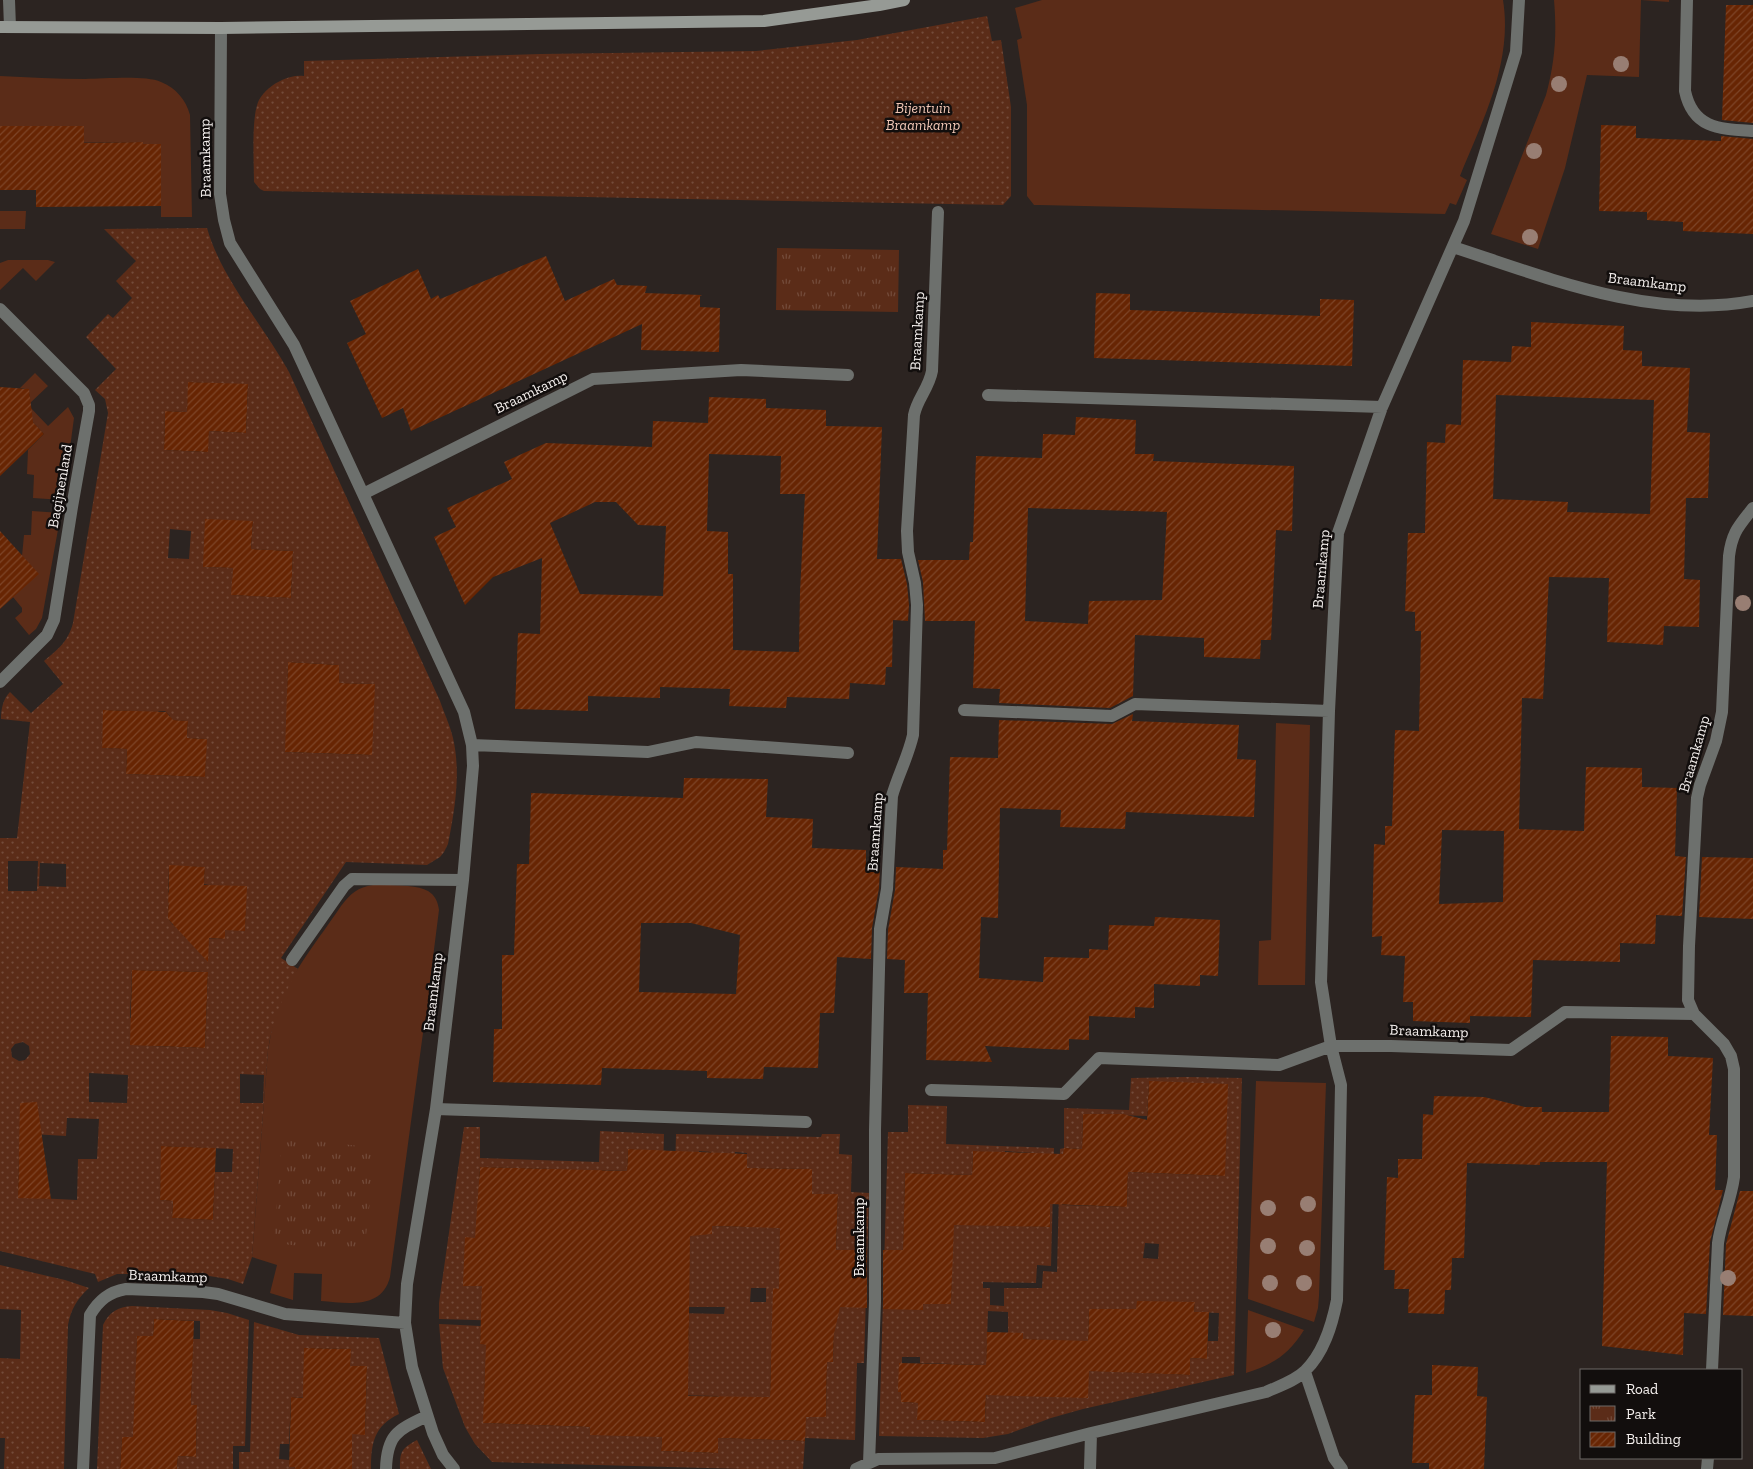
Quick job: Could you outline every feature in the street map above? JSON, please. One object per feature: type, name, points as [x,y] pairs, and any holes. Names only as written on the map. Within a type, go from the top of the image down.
[{"type":"street","points":[[9,0],[5,27],[221,28],[764,21],[879,6],[904,0]]},
{"type":"street","name":"Braamkamp","points":[[856,1469],[878,1460],[995,1458],[1091,1433],[1266,1392],[1285,1384],[1305,1372],[1320,1352],[1327,1338],[1338,1300],[1341,1085],[1331,1046],[1321,982],[1329,710],[1338,533],[1382,407],[1464,221],[1516,52],[1519,0]]},
{"type":"street","points":[[1687,0],[1685,91],[1688,103],[1702,121],[1712,127],[1725,130],[1753,130]]},
{"type":"street","name":"Braamkamp","points":[[221,28],[220,194],[230,243],[294,345],[464,712],[472,745],[474,766],[464,880],[436,1109],[406,1284],[405,1323],[412,1367],[427,1416],[443,1454],[454,1469]]},
{"type":"street","name":"Braamkamp","points":[[869,1463],[875,1302],[876,1092],[880,929],[887,889],[892,796],[908,755],[913,735],[917,604],[915,583],[908,552],[907,531],[914,415],[917,401],[928,384],[932,371],[938,212]]},
{"type":"street","name":"Braamkamp","points":[[1453,247],[1585,289],[1630,300],[1712,305],[1753,301]]},
{"type":"street","name":"Bagijnenland","points":[[0,309],[84,393],[89,405],[89,411],[54,620],[47,634],[0,682]]},
{"type":"street","name":"Braamkamp","points":[[363,494],[593,379],[741,370],[848,375]]},
{"type":"street","points":[[988,395],[1382,407]]},
{"type":"street","name":"Braamkamp","points":[[1712,1369],[1718,1243],[1720,1226],[1732,1194],[1734,1177],[1734,1069],[1731,1056],[1724,1044],[1694,1014],[1688,1000],[1687,984],[1697,798],[1716,741],[1722,712],[1730,542],[1735,530],[1753,508]]},
{"type":"street","points":[[964,710],[1112,716],[1135,704],[1329,710]]},
{"type":"street","points":[[472,745],[648,752],[696,742],[848,753]]},
{"type":"street","points":[[292,960],[344,886],[352,879],[464,880]]},
{"type":"street","name":"Braamkamp","points":[[931,1090],[1064,1094],[1099,1058],[1280,1065],[1331,1046],[1511,1050],[1565,1012],[1694,1014]]},
{"type":"street","points":[[436,1109],[806,1122]]},
{"type":"street","name":"Braamkamp","points":[[83,1469],[90,1316],[96,1305],[115,1291],[126,1289],[203,1292],[218,1294],[285,1314],[405,1323]]},
{"type":"street","points":[[1305,1372],[1334,1458],[1342,1469]]},
{"type":"street","points":[[386,1469],[389,1446],[396,1434],[405,1426],[427,1416]]},
{"type":"street","points":[[1090,1469],[1091,1433]]},
{"type":"green space","points":[[1042,0],[1503,0],[1504,46],[1494,90],[1460,176],[1467,180],[1456,205],[1450,203],[1445,214],[1034,205],[1027,196],[1027,105],[1017,40],[1022,38],[1015,8]]},
{"type":"green space","points":[[1554,0],[1641,0],[1639,77],[1587,75],[1565,168],[1538,249],[1491,234],[1546,95],[1555,48]]},
{"type":"green space","points":[[1641,0],[1669,0],[1669,2]]},
{"type":"green space","name":"Bijentuin Braamkamp","points":[[987,16],[992,41],[1001,40],[1011,107],[1011,196],[1003,205],[264,191],[254,182],[253,151],[256,107],[259,100],[272,86],[293,76],[304,76],[304,61],[541,54],[756,51],[857,40]]},
{"type":"green space","points":[[0,76],[145,79],[161,82],[176,91],[186,104],[190,115],[192,217],[161,217],[161,144],[143,144],[142,142],[37,143],[37,126],[0,126]]},
{"type":"green space","points":[[0,211],[26,211],[25,229],[0,229]]},
{"type":"green space","points":[[207,228],[213,247],[232,283],[289,372],[440,701],[452,733],[457,764],[453,818],[448,844],[440,857],[427,865],[346,862],[281,958],[298,969],[279,1008],[268,1050],[252,1257],[243,1284],[228,1279],[203,1275],[166,1274],[117,1274],[98,1282],[95,1274],[0,1251],[0,838],[17,838],[30,722],[1,719],[1,712],[4,701],[10,692],[31,713],[63,684],[44,661],[65,640],[73,623],[108,413],[105,399],[95,390],[116,369],[86,337],[108,314],[113,318],[132,298],[116,281],[136,261],[104,229]],"holes":[[[189,382],[248,385],[246,433],[209,431],[207,452],[164,450],[165,411],[187,412]],[[253,521],[251,549],[293,551],[291,598],[232,595],[233,568],[203,567]],[[170,529],[191,531],[189,559],[168,558]],[[288,662],[339,665],[339,683],[374,684],[371,755],[285,752],[300,695],[287,694]],[[104,710],[131,711],[154,715],[159,711],[165,711],[170,716],[170,720],[188,721],[187,738],[206,739],[205,777],[126,774],[127,749],[102,748]],[[8,861],[38,861],[37,891],[8,891]],[[40,863],[66,864],[66,887],[39,886]],[[169,866],[205,867],[204,884],[209,885],[214,891],[246,886],[245,930],[225,930],[224,939],[184,937],[184,925],[173,925],[168,919],[168,903],[173,898],[168,892]],[[132,970],[208,972],[205,1048],[152,1046],[153,1019],[130,1018]],[[23,1042],[29,1046],[30,1054],[25,1060],[19,1061],[12,1057],[11,1049],[15,1044]],[[89,1073],[128,1075],[127,1103],[89,1102]],[[240,1074],[264,1075],[263,1103],[240,1103]],[[67,1118],[99,1119],[97,1159],[78,1159],[77,1200],[18,1197],[19,1155],[32,1134],[66,1136]],[[162,1146],[233,1149],[232,1172],[215,1172],[213,1220],[172,1218],[173,1201],[160,1200]]]},
{"type":"green space","points":[[777,248],[899,250],[898,312],[776,310]]},
{"type":"green space","points":[[8,260],[48,260],[55,262],[36,281],[23,268],[0,290],[0,263]]},
{"type":"green space","points":[[35,373],[48,386],[28,405],[48,426],[68,407],[74,418],[63,500],[33,498],[34,475],[27,474],[28,450],[44,434],[20,408],[30,398],[30,395],[24,388],[20,388]]},
{"type":"green space","points":[[32,511],[61,513],[42,618],[36,629],[29,635],[15,618],[22,612],[22,608],[13,597],[22,556],[24,535],[31,535]]},
{"type":"green space","points":[[1276,723],[1310,725],[1305,985],[1258,985],[1259,941],[1271,940]]},
{"type":"green space","points":[[401,885],[423,889],[434,897],[439,910],[429,989],[436,994],[433,1016],[426,1018],[423,1033],[390,1277],[386,1288],[371,1300],[341,1303],[321,1301],[322,1274],[294,1273],[293,1300],[270,1293],[277,1265],[252,1257],[268,1050],[274,1018],[291,981],[341,906],[355,892],[363,887]]},
{"type":"green space","points":[[1131,1078],[1242,1078],[1234,1375],[1083,1409],[1051,1418],[1008,1434],[983,1438],[879,1436],[888,1132],[908,1132],[908,1105],[947,1106],[946,1144],[1054,1148],[1051,1266],[1037,1265],[1036,1283],[983,1282],[983,1288],[990,1288],[990,1305],[1004,1306],[1004,1288],[1042,1288],[1043,1271],[1057,1272],[1060,1149],[1064,1148],[1064,1108],[1129,1110]],"holes":[[[1149,1082],[1177,1083],[1224,1176],[1128,1172],[1127,1207],[1062,1205],[1064,1148],[1082,1149],[1083,1114],[1147,1116]],[[973,1151],[987,1152],[1004,1176],[1005,1151],[1033,1153],[1032,1177],[1051,1178],[1049,1227],[938,1223],[952,1255],[951,1304],[902,1303],[905,1173],[972,1175]],[[1145,1243],[1159,1244],[1158,1259],[1143,1258]],[[1195,1303],[1194,1312],[1219,1313],[1218,1341],[1208,1341],[1207,1359],[1190,1358],[1190,1375],[1122,1372],[1089,1355],[987,1378],[985,1422],[918,1420],[918,1403],[901,1402],[902,1357],[920,1357],[920,1363],[986,1365],[988,1311],[1008,1312],[1008,1333],[1023,1333],[1023,1339],[1088,1342],[1089,1309],[1125,1309],[1161,1317]]]},
{"type":"green space","points":[[1256,1081],[1326,1083],[1319,1296],[1314,1322],[1248,1299]]},
{"type":"green space","points":[[464,1127],[480,1127],[480,1158],[599,1162],[600,1131],[664,1134],[663,1171],[639,1171],[640,1150],[628,1149],[627,1171],[602,1170],[601,1223],[602,1230],[605,1231],[606,1240],[637,1241],[637,1232],[641,1232],[641,1224],[673,1225],[673,1233],[676,1233],[677,1225],[708,1226],[709,1234],[712,1234],[712,1226],[745,1227],[746,1204],[781,1204],[780,1250],[798,1251],[796,1304],[778,1304],[777,1359],[771,1359],[770,1404],[720,1402],[719,1396],[664,1395],[664,1361],[654,1361],[653,1384],[629,1383],[629,1360],[618,1360],[617,1383],[594,1382],[593,1351],[582,1351],[582,1373],[558,1373],[560,1319],[676,1322],[677,1313],[724,1314],[725,1307],[689,1307],[689,1285],[671,1285],[671,1291],[655,1291],[654,1310],[670,1311],[670,1316],[626,1316],[628,1287],[611,1286],[610,1315],[552,1313],[552,1322],[439,1319],[439,1303]],"holes":[[[480,1167],[553,1169],[552,1202],[560,1202],[560,1205],[552,1206],[551,1237],[559,1238],[558,1242],[539,1241],[538,1273],[545,1273],[546,1276],[538,1276],[537,1308],[544,1308],[544,1312],[484,1311],[485,1286],[464,1286],[464,1273],[486,1274],[486,1250],[465,1249],[465,1238],[498,1239],[499,1216],[478,1215],[478,1203],[499,1204],[500,1179],[479,1179]],[[582,1189],[599,1189],[599,1206],[582,1206]],[[576,1242],[592,1243],[591,1266],[576,1266]],[[574,1278],[592,1278],[591,1310],[574,1309]],[[751,1288],[766,1288],[766,1302],[750,1302]],[[666,1326],[689,1326],[689,1340],[666,1339]]]},
{"type":"green space","points":[[676,1134],[821,1137],[822,1134],[840,1134],[839,1154],[852,1155],[851,1192],[869,1193],[864,1363],[857,1363],[855,1440],[805,1438],[805,1417],[826,1417],[827,1362],[833,1362],[835,1307],[852,1307],[836,1250],[838,1194],[812,1194],[812,1169],[747,1168],[747,1153],[735,1152],[734,1174],[710,1173],[711,1152],[699,1151],[698,1173],[675,1172]]},
{"type":"green space","points":[[282,1137],[376,1148],[364,1253],[274,1243]]},
{"type":"green space","points":[[0,1265],[65,1280],[89,1288],[75,1305],[68,1325],[64,1469],[4,1469],[5,1438],[0,1438],[0,1358],[20,1359],[21,1310],[0,1309]]},
{"type":"green space","points":[[132,1306],[210,1310],[249,1320],[245,1446],[233,1446],[233,1469],[177,1469],[178,1456],[196,1457],[197,1405],[191,1405],[193,1339],[200,1339],[200,1321],[154,1319],[153,1336],[137,1336],[135,1403],[150,1438],[122,1437],[120,1469],[97,1469],[103,1325],[115,1311]]},
{"type":"green space","points":[[1248,1310],[1304,1330],[1280,1358],[1246,1373]]},
{"type":"green space","points":[[254,1322],[299,1335],[379,1338],[399,1414],[384,1424],[379,1430],[373,1443],[371,1469],[352,1469],[336,1434],[365,1434],[367,1367],[350,1366],[350,1349],[304,1348],[304,1366],[310,1367],[309,1398],[291,1397],[289,1444],[280,1444],[279,1459],[289,1460],[289,1467],[295,1467],[295,1469],[239,1469],[239,1452],[250,1452]]},
{"type":"green space","points":[[439,1324],[481,1326],[480,1344],[505,1346],[485,1371],[484,1423],[590,1427],[662,1437],[661,1451],[718,1453],[718,1438],[805,1441],[803,1469],[492,1462],[475,1444],[465,1427],[443,1368]]},
{"type":"green space","points":[[417,1440],[431,1469],[400,1469],[402,1451]]},
{"type":"building","points":[[1726,5],[1753,5],[1753,123],[1722,120]]},
{"type":"building","points":[[1601,125],[1636,126],[1636,138],[1721,141],[1721,136],[1753,139],[1753,234],[1683,231],[1683,222],[1647,220],[1647,212],[1599,211]]},
{"type":"building","points":[[0,126],[84,126],[84,143],[143,142],[143,144],[161,144],[161,206],[36,207],[36,190],[0,190]]},
{"type":"building","points":[[546,256],[565,301],[614,279],[617,285],[647,286],[645,293],[702,295],[700,296],[700,307],[720,308],[719,352],[641,350],[642,324],[411,431],[403,408],[382,418],[347,343],[366,334],[350,301],[418,269],[431,299],[438,295],[440,299]]},
{"type":"building","points":[[1096,293],[1130,294],[1130,310],[1320,316],[1320,299],[1354,300],[1352,366],[1094,358]]},
{"type":"building","points":[[1531,322],[1624,326],[1623,350],[1642,351],[1642,366],[1690,368],[1687,432],[1710,433],[1708,498],[1686,498],[1684,579],[1700,580],[1699,627],[1664,626],[1663,645],[1607,642],[1609,578],[1549,577],[1543,699],[1522,698],[1519,829],[1584,831],[1586,767],[1642,768],[1642,787],[1677,788],[1675,856],[1686,857],[1682,916],[1656,915],[1655,944],[1620,943],[1620,962],[1533,960],[1531,1017],[1470,1016],[1470,1023],[1413,1021],[1413,1002],[1403,1002],[1405,956],[1381,955],[1382,936],[1372,937],[1374,844],[1385,845],[1385,826],[1392,826],[1395,730],[1419,731],[1421,631],[1415,631],[1415,612],[1405,611],[1408,533],[1425,533],[1427,442],[1445,443],[1446,424],[1461,425],[1463,360],[1511,362],[1512,346],[1531,347]],"holes":[[[1496,395],[1654,400],[1650,514],[1567,512],[1568,502],[1493,499]],[[1442,830],[1504,831],[1503,902],[1439,904]]]},
{"type":"building","points":[[188,382],[248,384],[246,433],[209,431],[208,452],[164,450],[165,411],[187,412]]},
{"type":"building","points":[[0,387],[29,389],[33,422],[44,434],[0,476]]},
{"type":"building","points":[[709,397],[766,399],[766,408],[826,410],[826,426],[882,427],[877,559],[901,559],[907,584],[909,605],[908,621],[893,620],[892,667],[886,667],[885,685],[850,683],[849,699],[787,697],[786,708],[729,706],[730,689],[660,687],[660,698],[588,696],[588,711],[515,709],[518,633],[540,634],[542,558],[493,577],[465,605],[434,537],[456,527],[447,508],[512,479],[504,462],[546,443],[652,447],[653,421],[708,423]],"holes":[[[709,454],[781,456],[780,494],[805,494],[799,652],[733,650],[733,574],[728,574],[728,532],[707,531]],[[595,502],[616,502],[638,525],[666,526],[663,596],[580,594],[550,523]]]},
{"type":"building","points":[[1076,417],[1136,420],[1135,454],[1154,454],[1153,461],[1294,466],[1292,531],[1276,530],[1271,640],[1261,640],[1260,659],[1204,657],[1204,638],[1135,635],[1133,696],[1110,708],[999,703],[1000,689],[973,688],[975,621],[925,621],[923,582],[918,560],[969,560],[970,542],[973,542],[976,456],[1042,458],[1043,434],[1075,435]],"holes":[[[1028,508],[1167,512],[1162,600],[1089,601],[1088,624],[1025,621]]]},
{"type":"building","points":[[205,519],[253,521],[251,549],[293,551],[291,598],[231,595],[233,568],[203,567]]},
{"type":"building","points":[[0,531],[39,574],[0,609]]},
{"type":"building","points":[[288,662],[339,665],[339,683],[375,684],[372,755],[285,752]]},
{"type":"building","points":[[103,710],[166,712],[173,720],[188,721],[187,738],[207,739],[205,777],[126,774],[127,749],[102,748]]},
{"type":"building","points":[[1133,714],[1132,721],[1239,725],[1237,759],[1256,760],[1254,817],[1126,812],[1125,829],[1060,827],[1061,810],[1000,808],[998,918],[981,917],[979,978],[1043,982],[1044,957],[1089,958],[1089,949],[1108,950],[1109,925],[1154,926],[1155,917],[1220,920],[1218,976],[1200,975],[1200,986],[1154,984],[1154,1008],[1135,1007],[1135,1018],[1089,1016],[1089,1040],[1069,1039],[1069,1050],[985,1046],[992,1062],[926,1060],[928,993],[904,993],[905,960],[887,959],[888,930],[895,890],[896,867],[943,869],[943,850],[947,850],[950,757],[998,758],[999,720],[1112,724]]},
{"type":"building","points":[[684,778],[768,779],[766,817],[813,819],[812,848],[866,850],[866,866],[880,867],[879,888],[872,928],[871,959],[837,957],[834,1013],[820,1013],[818,1068],[764,1067],[763,1079],[707,1078],[707,1071],[602,1068],[601,1085],[493,1082],[494,1029],[502,1029],[502,955],[514,955],[517,864],[529,864],[531,793],[683,798]],"holes":[[[641,923],[691,923],[740,935],[736,994],[639,992]]]},
{"type":"building","points":[[1702,857],[1753,858],[1753,919],[1699,917]]},
{"type":"building","points":[[169,865],[205,867],[204,885],[247,886],[245,931],[225,930],[225,939],[209,938],[208,962],[168,919]]},
{"type":"building","points":[[132,970],[208,972],[205,1048],[130,1045]]},
{"type":"building","points":[[1611,1036],[1668,1037],[1668,1056],[1713,1058],[1709,1135],[1717,1135],[1715,1190],[1723,1190],[1710,1242],[1706,1314],[1684,1313],[1683,1355],[1602,1346],[1607,1162],[1540,1162],[1540,1165],[1467,1163],[1464,1258],[1452,1258],[1451,1290],[1445,1290],[1444,1314],[1408,1313],[1409,1289],[1394,1289],[1395,1270],[1384,1270],[1387,1177],[1398,1178],[1398,1159],[1422,1159],[1423,1114],[1433,1115],[1434,1096],[1484,1097],[1525,1107],[1542,1107],[1542,1112],[1609,1112]]},
{"type":"building","points":[[1149,1081],[1228,1084],[1225,1176],[1128,1172],[1127,1207],[1050,1204],[1050,1227],[954,1225],[951,1304],[923,1304],[923,1310],[883,1309],[883,1250],[903,1250],[905,1173],[972,1175],[973,1151],[1063,1154],[1064,1148],[1082,1149],[1083,1114],[1123,1114],[1147,1120]]},
{"type":"building","points":[[37,1102],[51,1199],[18,1198],[20,1103]]},
{"type":"building","points":[[161,1146],[216,1148],[213,1220],[172,1218],[173,1201],[160,1200]]},
{"type":"building","points":[[628,1149],[747,1154],[747,1168],[812,1169],[812,1194],[838,1194],[836,1250],[867,1250],[867,1308],[840,1307],[834,1334],[833,1362],[827,1362],[826,1417],[806,1417],[805,1441],[718,1438],[718,1453],[661,1451],[662,1437],[590,1435],[590,1427],[483,1423],[486,1345],[480,1344],[482,1286],[463,1286],[465,1237],[475,1238],[480,1167],[627,1171]],"holes":[[[712,1226],[780,1228],[779,1289],[773,1288],[770,1397],[688,1396],[690,1236],[712,1234]]]},
{"type":"building","points":[[1740,1191],[1753,1191],[1753,1316],[1723,1315],[1726,1244]]},
{"type":"building","points":[[1137,1301],[1195,1302],[1194,1312],[1209,1312],[1207,1359],[1190,1358],[1190,1375],[1089,1371],[1088,1398],[986,1395],[985,1422],[917,1420],[918,1403],[901,1402],[901,1392],[898,1392],[899,1363],[986,1365],[987,1332],[1023,1333],[1023,1339],[1088,1341],[1089,1309],[1136,1309]]},
{"type":"building","points":[[154,1319],[194,1321],[191,1405],[197,1405],[196,1457],[178,1456],[177,1469],[120,1469],[122,1437],[133,1437],[137,1336],[153,1336]]},
{"type":"building","points":[[304,1348],[351,1349],[350,1366],[367,1366],[365,1435],[352,1434],[352,1469],[295,1469],[295,1467],[289,1467],[291,1397],[303,1398]]},
{"type":"building","points":[[1432,1365],[1478,1367],[1477,1396],[1487,1397],[1484,1469],[1429,1469],[1429,1463],[1412,1463],[1415,1395],[1432,1395]]}]
